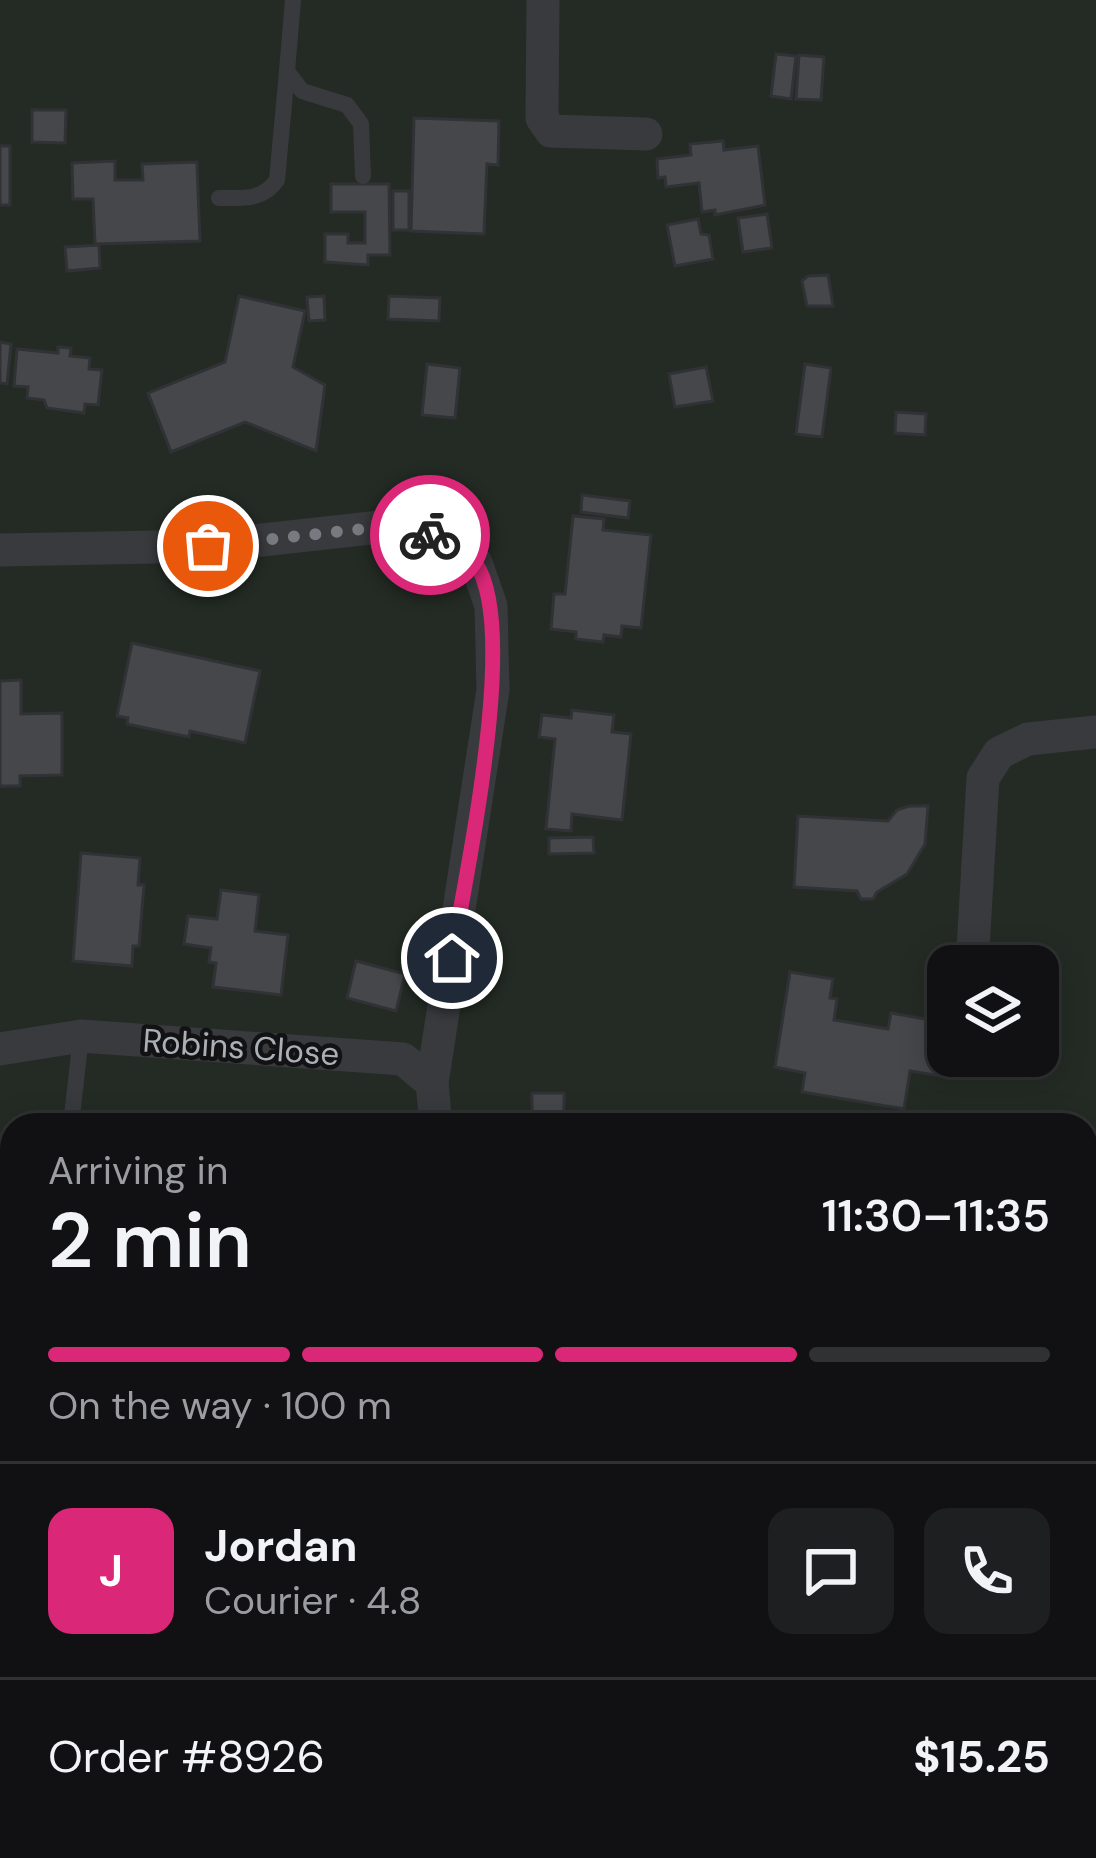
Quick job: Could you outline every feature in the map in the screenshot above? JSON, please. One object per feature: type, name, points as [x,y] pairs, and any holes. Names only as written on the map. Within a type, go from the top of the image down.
[{"type":"street","points":[[543,0],[542,118],[550,131],[646,134]]},
{"type":"street","points":[[0,550],[208,546],[380,527],[446,538],[476,563],[491,606],[493,690],[432,1082],[435,1113]]},
{"type":"street","points":[[974,945],[983,778],[999,753],[1028,739],[1096,732]]},
{"type":"street","name":"Robins Close","points":[[0,1049],[81,1036],[403,1059],[432,1082]]},
{"type":"lane","points":[[219,198],[268,193],[277,180],[293,0]]},
{"type":"lane","points":[[287,71],[302,91],[347,105],[362,124],[363,176]]},
{"type":"lane","points":[[72,1113],[81,1036]]},
{"type":"shaded area","points":[[0,0],[1096,0],[1096,1113],[0,1113]]},
{"type":"building","points":[[776,54],[796,56],[791,99],[771,96]]},
{"type":"building","points":[[799,55],[824,57],[821,100],[796,99]]},
{"type":"building","points":[[32,110],[66,110],[65,143],[32,142]]},
{"type":"building","points":[[414,118],[499,121],[498,165],[487,164],[484,234],[411,231]]},
{"type":"building","points":[[723,141],[724,150],[758,146],[765,205],[715,215],[715,210],[702,212],[699,183],[666,187],[665,177],[658,178],[657,159],[691,155],[690,144]]},
{"type":"building","points":[[0,146],[10,146],[10,205],[0,205]]},
{"type":"building","points":[[115,161],[115,180],[143,180],[142,164],[197,162],[200,241],[95,244],[93,199],[73,199],[72,163]]},
{"type":"building","points":[[331,184],[389,184],[390,255],[368,255],[368,265],[325,262],[325,234],[348,234],[348,243],[365,243],[365,212],[331,212]]},
{"type":"building","points":[[393,191],[409,191],[409,230],[393,230]]},
{"type":"building","points":[[767,214],[772,248],[743,252],[738,218]]},
{"type":"building","points":[[698,219],[701,234],[709,235],[713,259],[675,266],[667,225]]},
{"type":"building","points":[[99,245],[100,268],[67,271],[65,247]]},
{"type":"building","points":[[828,275],[833,306],[807,306],[802,281]]},
{"type":"building","points":[[239,296],[305,311],[293,367],[325,385],[316,451],[245,422],[171,452],[148,393],[225,362]]},
{"type":"building","points":[[324,296],[325,320],[309,321],[307,297]]},
{"type":"building","points":[[389,296],[440,298],[439,321],[388,319]]},
{"type":"building","points":[[0,342],[11,344],[7,384],[0,383]]},
{"type":"building","points":[[58,347],[71,348],[70,356],[90,358],[89,369],[102,370],[98,405],[85,404],[84,413],[47,408],[44,400],[27,398],[28,387],[14,386],[17,349],[58,353]]},
{"type":"building","points":[[427,364],[460,368],[455,418],[422,415]]},
{"type":"building","points":[[805,364],[831,368],[822,437],[796,434]]},
{"type":"building","points":[[706,367],[713,401],[675,407],[669,374]]},
{"type":"building","points":[[896,412],[926,414],[925,435],[895,433]]},
{"type":"building","points":[[582,495],[630,501],[628,518],[581,512]]},
{"type":"building","points":[[573,516],[604,519],[603,530],[651,535],[641,628],[622,626],[621,637],[604,635],[603,642],[576,639],[576,632],[551,629],[554,594],[565,594]]},
{"type":"building","points":[[132,643],[260,671],[245,743],[127,724],[128,718],[117,716]]},
{"type":"building","points":[[21,680],[21,714],[62,713],[62,775],[20,776],[20,786],[0,786],[0,681]]},
{"type":"building","points":[[572,710],[614,715],[612,732],[631,734],[622,820],[572,814],[571,831],[546,829],[555,739],[539,737],[542,715],[571,718]]},
{"type":"building","points":[[928,806],[925,844],[907,874],[873,899],[861,899],[857,891],[794,887],[798,816],[888,821],[897,810]]},
{"type":"building","points":[[593,837],[594,853],[549,854],[549,838]]},
{"type":"building","points":[[81,853],[140,858],[138,885],[144,885],[139,946],[133,946],[132,966],[73,961]]},
{"type":"building","points":[[221,890],[259,895],[255,931],[288,935],[281,995],[213,987],[216,963],[209,962],[211,948],[184,944],[188,916],[217,919]]},
{"type":"building","points":[[356,961],[405,974],[396,1011],[347,998]]},
{"type":"building","points":[[790,972],[833,979],[834,1020],[888,1029],[891,1013],[927,1019],[927,1074],[910,1071],[904,1109],[802,1092],[805,1073],[775,1067]]},
{"type":"building","points":[[532,1093],[564,1093],[564,1113],[532,1113]]},
{"type":"way so far","points":[[208,546],[380,527],[430,535]]},
{"type":"route","points":[[430,535],[446,538],[476,563],[491,606],[493,690],[452,958]]}]
